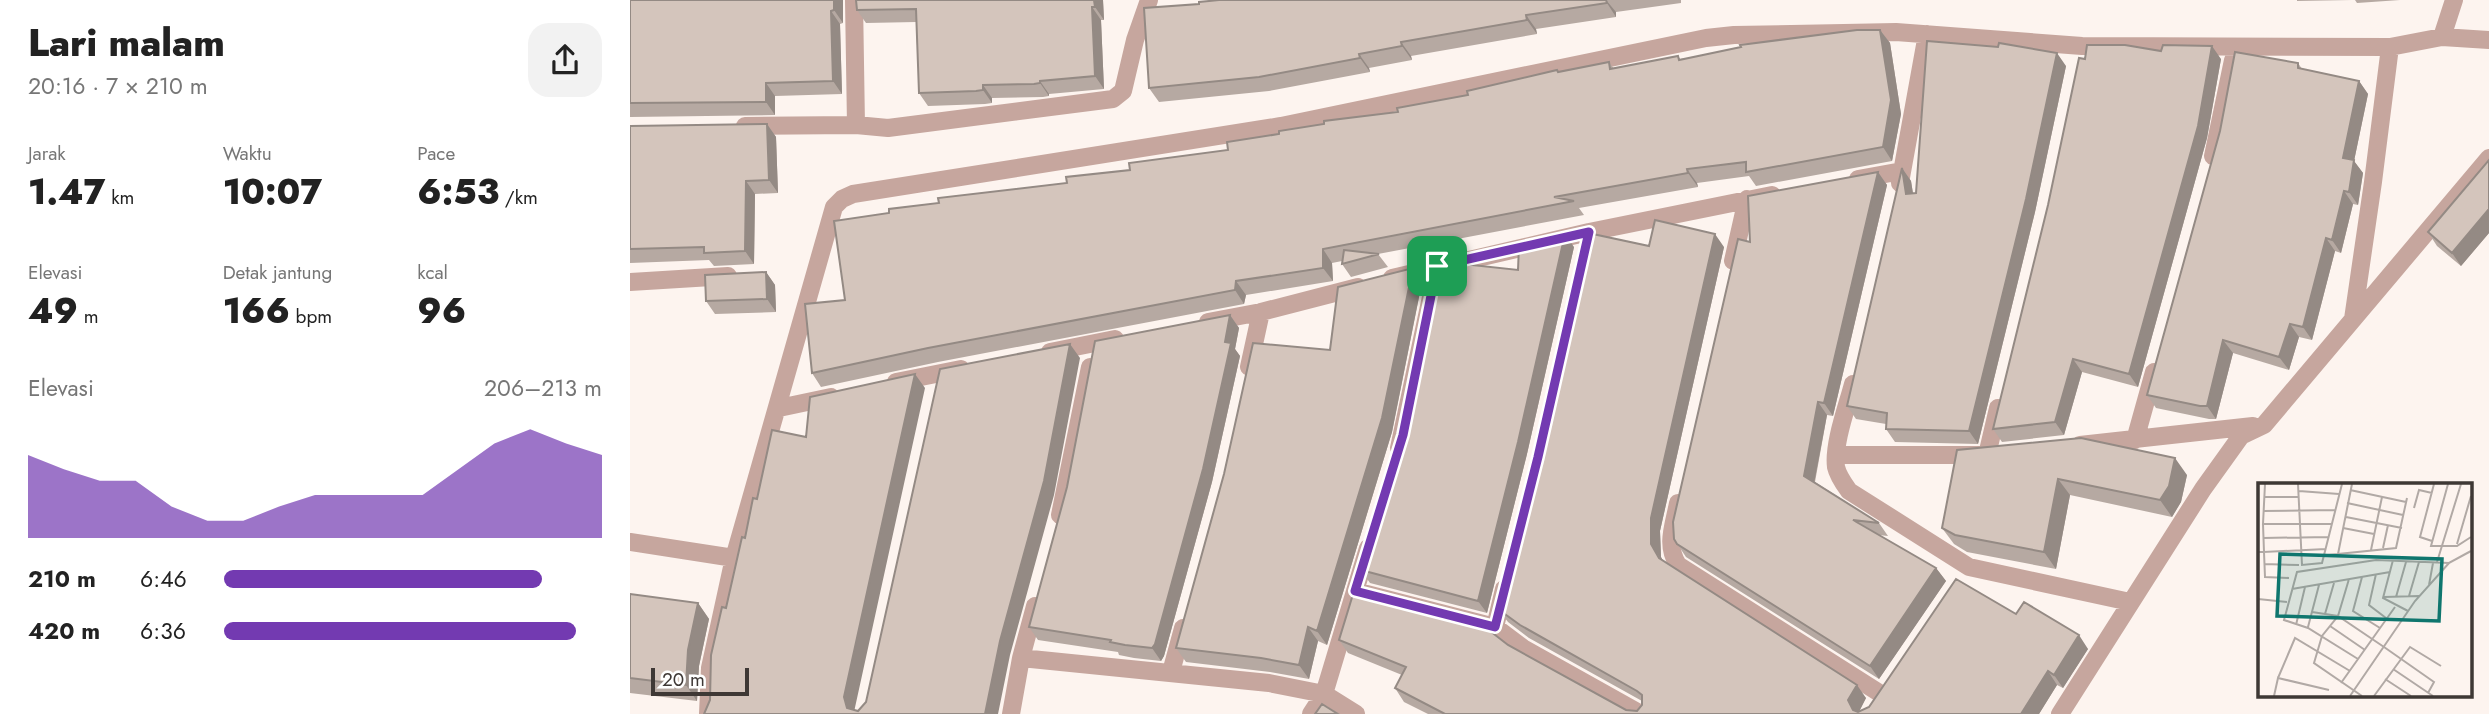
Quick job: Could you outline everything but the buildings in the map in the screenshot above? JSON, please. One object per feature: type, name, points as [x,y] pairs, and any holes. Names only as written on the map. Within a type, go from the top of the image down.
[{"type":"street","points":[[854,0],[856,125]]},
{"type":"street","points":[[723,127],[856,125],[888,128],[1113,99],[1123,90],[1135,40],[1149,0]]},
{"type":"street","points":[[2442,37],[2454,0]]},
{"type":"street","points":[[708,714],[710,668],[734,558],[779,408],[834,207],[853,194],[1281,126],[1706,38],[1734,35],[1896,32],[2081,52],[2236,46],[2390,47],[2442,37],[2489,40]]},
{"type":"street","points":[[1896,198],[1927,34]]},
{"type":"street","points":[[2210,167],[2218,141],[2236,46]]},
{"type":"street","points":[[2353,319],[2374,182],[2390,47]]},
{"type":"street","points":[[2060,714],[2203,489],[2241,436],[2264,425],[2489,158]]},
{"type":"street","points":[[1838,183],[1902,171]]},
{"type":"street","points":[[1197,324],[1261,312],[1437,266],[1588,238],[1786,192]]},
{"type":"street","points":[[1729,280],[1747,199]]},
{"type":"street","points":[[1395,461],[1403,435],[1437,266]]},
{"type":"street","points":[[630,282],[750,275]]},
{"type":"street","points":[[1247,378],[1261,312]]},
{"type":"street","points":[[1030,356],[1133,336]]},
{"type":"street","points":[[1054,538],[1065,498],[1094,343]]},
{"type":"street","points":[[2135,440],[2160,349]]},
{"type":"street","points":[[1858,360],[1836,455],[1836,468],[1849,491],[1966,573],[2130,602]]},
{"type":"street","points":[[873,387],[939,379],[979,365]]},
{"type":"street","points":[[1836,455],[1993,454],[2003,388]]},
{"type":"street","points":[[779,408],[846,393]]},
{"type":"street","points":[[2067,447],[2264,425]]},
{"type":"street","points":[[1684,481],[1671,546],[1672,555],[1678,565],[1881,694]]},
{"type":"street","points":[[1311,714],[1324,694],[1375,526]]},
{"type":"street","points":[[630,542],[734,558]]},
{"type":"street","points":[[1495,627],[1508,574]]},
{"type":"street","points":[[1355,591],[1495,627],[1523,649],[1641,714]]},
{"type":"street","points":[[1011,714],[1021,658],[1039,592]]},
{"type":"street","points":[[1171,672],[1189,605]]},
{"type":"street","points":[[1021,658],[1269,683],[1324,694],[1356,714]]},
{"type":"route","points":[[1589,232],[1538,457],[1495,627],[1355,591],[1403,435],[1437,266],[1589,232]]}]
